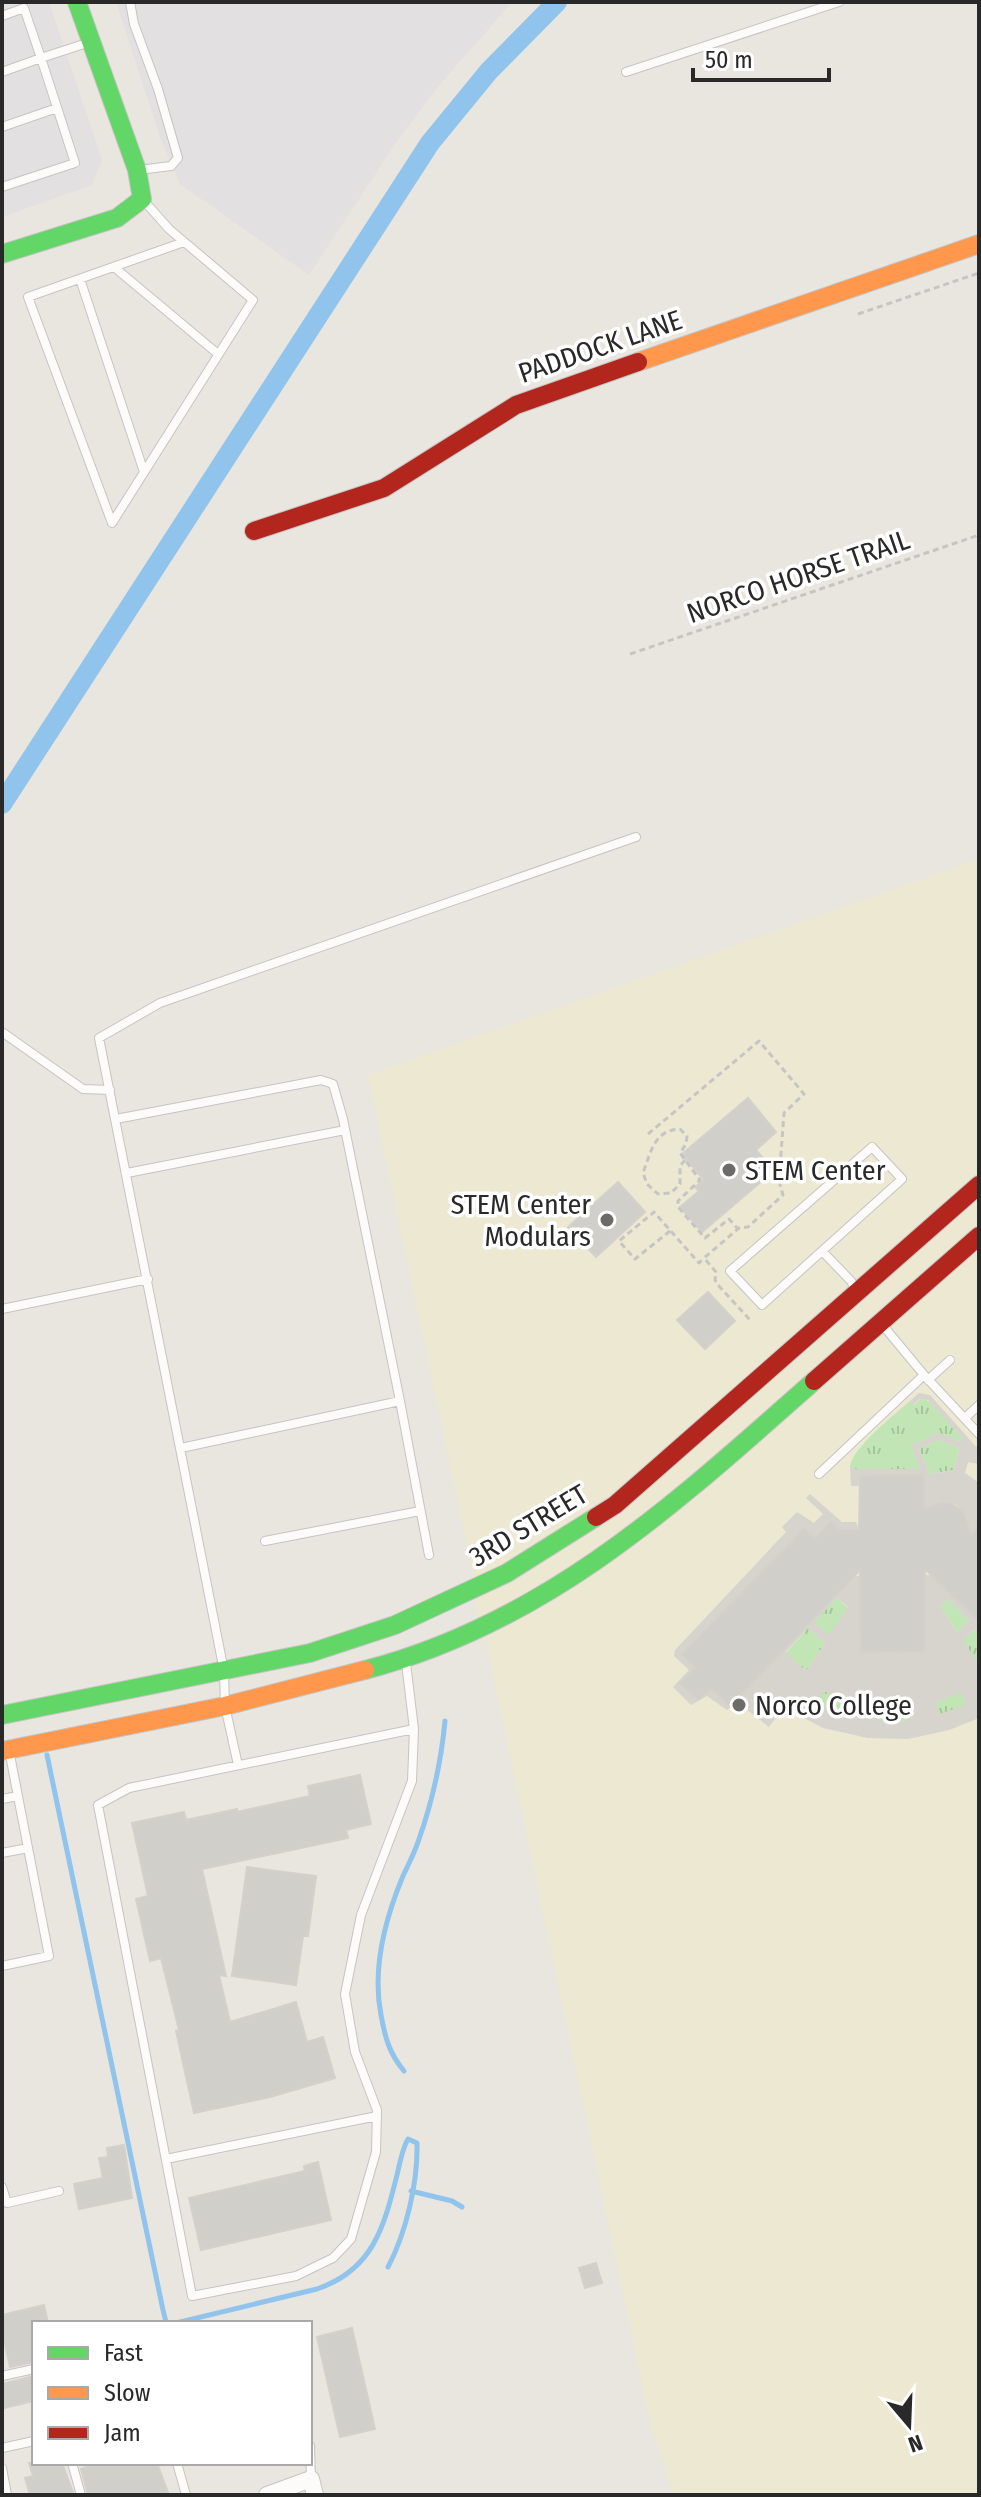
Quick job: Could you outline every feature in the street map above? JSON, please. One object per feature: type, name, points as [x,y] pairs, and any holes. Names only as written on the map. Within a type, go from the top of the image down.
[{"type":"street","points":[[2,254],[117,218],[142,199],[137,170],[77,2]]},
{"type":"street","name":"PADDOCK LANE","points":[[254,531],[384,488],[516,405],[979,244]]},
{"type":"street","name":"3RD STREET","points":[[2,1715],[310,1653],[395,1625],[507,1573],[615,1505],[979,1185]]},
{"type":"street","points":[[6,1750],[225,1706],[405,1659],[485,1626],[526,1605],[617,1548],[694,1487],[979,1236]]},
{"type":"street","points":[[267,2495],[313,2487]]},
{"type":"lane","points":[[130,2],[128,5],[175,141],[178,158],[171,166],[137,170]]},
{"type":"lane","points":[[626,72],[839,2]]},
{"type":"lane","points":[[2,16],[24,8],[75,163],[2,187]]},
{"type":"lane","points":[[2,72],[92,42]]},
{"type":"lane","points":[[2,127],[57,108]]},
{"type":"lane","points":[[142,199],[184,242],[253,300],[112,523],[28,297],[184,242]]},
{"type":"lane","points":[[114,267],[218,354]]},
{"type":"lane","points":[[80,279],[144,472]]},
{"type":"lane","points":[[238,1765],[225,1706],[224,1671],[99,1038],[160,1003],[636,837]]},
{"type":"lane","points":[[2,1032],[83,1089],[110,1090]]},
{"type":"lane","points":[[116,1119],[321,1080],[333,1084],[345,1130],[429,1555]]},
{"type":"lane","points":[[127,1173],[345,1130]]},
{"type":"lane","points":[[872,1147],[902,1179],[822,1251],[762,1305],[730,1271],[872,1147]]},
{"type":"lane","points":[[822,1251],[851,1281],[857,1293]]},
{"type":"lane","points":[[2,1309],[148,1279]]},
{"type":"lane","points":[[881,1323],[926,1378],[979,1434]]},
{"type":"lane","points":[[819,1474],[950,1360]]},
{"type":"lane","points":[[181,1448],[400,1401]]},
{"type":"lane","points":[[965,1418],[979,1405]]},
{"type":"lane","points":[[265,1541],[420,1511]]},
{"type":"lane","points":[[405,1659],[414,1729],[412,1781],[361,1915],[345,1994],[355,2052],[377,2116],[376,2152],[351,2239],[333,2258],[296,2276],[192,2296],[98,1805],[129,1788],[414,1729]]},
{"type":"lane","points":[[2,1966],[49,1956],[6,1750]]},
{"type":"lane","points":[[2,1799],[18,1796]]},
{"type":"lane","points":[[2,1853],[28,1848]]},
{"type":"lane","points":[[166,2159],[377,2116]]},
{"type":"lane","points":[[2,2185],[7,2203],[59,2191]]},
{"type":"lane","points":[[2,2376],[32,2369]]},
{"type":"lane","points":[[2,2448],[32,2441]]},
{"type":"lane","points":[[74,2465],[81,2495]]},
{"type":"lane","points":[[178,2465],[186,2495]]},
{"type":"lane","points":[[311,2465],[313,2487]]},
{"type":"lane","points":[[2,2468],[7,2495]]},
{"type":"path","points":[[858,314],[979,273]]},
{"type":"path","name":"NORCO HORSE TRAIL","points":[[630,654],[979,535]]},
{"type":"path","points":[[648,1134],[759,1041],[804,1094],[784,1113],[779,1181],[783,1195],[748,1227],[738,1229],[699,1263],[654,1212],[619,1241],[635,1259],[670,1231]]},
{"type":"path","points":[[685,1160],[680,1166],[680,1184],[671,1193],[658,1194],[643,1178],[655,1141],[668,1130],[684,1131],[686,1144],[680,1153],[700,1180],[678,1201],[678,1207],[705,1238],[729,1219],[738,1229]]},
{"type":"path","points":[[704,1258],[716,1272],[718,1285],[751,1321]]},
{"type":"shaded area","points":[[2,2],[49,2],[102,160],[92,185],[2,217]]},
{"type":"shaded area","points":[[116,2],[512,2],[436,89],[397,141],[309,275],[180,184],[160,137]]},
{"type":"shaded area","name":"Norco College","points":[[979,859],[979,2495],[674,2495],[650,2422],[487,1646],[472,1591],[471,1565],[368,1075]]},
{"type":"shaded area","points":[[919,1393],[930,1395],[979,1450],[979,1464],[968,1462],[965,1473],[979,1483],[979,1527],[968,1538],[963,1512],[956,1505],[943,1503],[924,1513],[923,1476],[860,1476],[860,1486],[851,1486],[850,1466],[856,1469],[920,1469],[911,1445],[939,1433],[961,1442],[962,1438],[928,1400],[920,1399],[913,1405],[910,1401]],"holes":[[[939,1440],[959,1448],[954,1470],[930,1474],[919,1449]]]},
{"type":"shaded area","points":[[810,1494],[842,1522],[856,1522],[859,1530],[839,1530],[831,1523],[815,1539],[803,1529],[682,1654],[696,1668],[681,1684],[697,1700],[711,1688],[730,1706],[855,1576],[861,1576],[862,1652],[924,1650],[925,1575],[931,1575],[979,1621],[979,1632],[975,1629],[963,1640],[979,1664],[979,1718],[949,1730],[908,1739],[868,1738],[823,1728],[783,1707],[769,1727],[737,1702],[727,1710],[707,1696],[691,1705],[673,1687],[689,1670],[674,1656],[675,1650],[786,1532],[782,1527],[797,1512],[814,1523],[823,1514],[806,1498]],"holes":[[[837,1598],[848,1607],[829,1635],[814,1622]],[[948,1599],[969,1621],[957,1632],[940,1606]],[[808,1628],[825,1643],[806,1671],[786,1652]],[[823,1691],[851,1701],[847,1714],[817,1704]],[[961,1693],[966,1705],[939,1714],[936,1702]],[[907,1708],[908,1721],[879,1721],[880,1709]]]},
{"type":"green space","points":[[922,1398],[930,1402],[963,1438],[961,1442],[939,1433],[912,1445],[921,1469],[855,1469],[850,1466],[859,1449],[876,1431],[910,1401],[914,1405]]},
{"type":"green space","points":[[939,1440],[959,1448],[954,1470],[930,1474],[919,1449]]},
{"type":"green space","points":[[837,1598],[848,1608],[829,1636],[813,1622]]},
{"type":"green space","points":[[948,1599],[969,1621],[957,1632],[940,1606]]},
{"type":"green space","points":[[808,1628],[825,1643],[806,1671],[786,1653]]},
{"type":"green space","points":[[976,1629],[979,1632],[979,1664],[962,1640]]},
{"type":"green space","points":[[823,1691],[851,1701],[847,1715],[816,1704]]},
{"type":"green space","points":[[961,1692],[967,1705],[939,1715],[935,1702]]},
{"type":"green space","points":[[880,1708],[907,1708],[909,1721],[879,1721]]},
{"type":"building","name":"STEM Center","points":[[748,1098],[776,1132],[756,1150],[769,1165],[758,1174],[763,1180],[702,1232],[680,1207],[699,1191],[695,1187],[704,1180],[682,1154]]},
{"type":"building","name":"STEM Center Modulars","points":[[618,1182],[645,1212],[596,1257],[568,1227]]},
{"type":"building","points":[[708,1292],[735,1321],[705,1349],[677,1320]]},
{"type":"building","points":[[923,1475],[924,1509],[950,1503],[963,1512],[971,1535],[979,1527],[979,1621],[925,1569],[924,1651],[861,1652],[860,1570],[730,1706],[711,1688],[698,1700],[680,1683],[696,1668],[682,1654],[804,1529],[815,1539],[831,1522],[839,1530],[859,1530],[860,1476]]},
{"type":"building","points":[[360,1775],[371,1824],[346,1830],[348,1838],[202,1869],[226,1976],[219,1975],[230,2022],[296,2002],[307,2042],[323,2037],[335,2078],[270,2097],[194,2113],[176,2031],[179,2030],[161,1958],[150,1961],[136,1899],[148,1896],[132,1823],[184,1812],[186,1820],[237,1809],[237,1812],[310,1796],[308,1786]]},
{"type":"building","points":[[247,1867],[316,1876],[308,1936],[303,1936],[296,1985],[232,1976]]},
{"type":"building","points":[[124,2145],[132,2198],[79,2209],[74,2184],[103,2178],[99,2158],[108,2157],[107,2148]]},
{"type":"building","points":[[318,2162],[331,2220],[201,2250],[189,2198],[305,2171],[304,2166]]},
{"type":"building","points":[[596,2263],[602,2283],[585,2288],[579,2268]]},
{"type":"building","points":[[44,2305],[48,2321],[32,2321],[32,2362],[10,2367],[2,2331],[2,2315]]},
{"type":"building","points":[[352,2328],[375,2429],[340,2437],[317,2337]]},
{"type":"building","points":[[32,2376],[32,2401],[4,2408],[2,2384]]},
{"type":"building","points":[[29,2463],[63,2465],[74,2495],[30,2495],[25,2478],[33,2476]]},
{"type":"building","points":[[92,2465],[158,2465],[169,2495],[88,2495],[81,2469]]},
{"type":"waterway","points":[[2,804],[430,143],[489,71],[557,2]]},
{"type":"waterway","points":[[404,2071],[391,2051],[384,2030],[379,1998],[379,1962],[391,1909],[432,1798],[445,1721]]},
{"type":"waterway","points":[[47,1755],[166,2321]]},
{"type":"waterway","points":[[184,2321],[317,2289],[351,2270],[363,2258],[381,2229],[408,2139],[417,2143],[413,2191],[400,2239],[388,2267]]},
{"type":"waterway","points":[[411,2191],[452,2201],[462,2207]]},
{"type":"traffic: fast","points":[[2,254],[117,218],[142,199],[137,170],[77,2]]},
{"type":"traffic: fast","points":[[365,1670],[431,1649],[493,1622],[551,1590],[660,1513],[814,1381]]},
{"type":"traffic: fast","points":[[2,1715],[310,1653],[395,1625],[507,1573],[596,1517]]},
{"type":"traffic: slow","points":[[638,362],[979,244]]},
{"type":"traffic: slow","points":[[2,1751],[225,1706],[365,1670]]},
{"type":"traffic: jam","points":[[254,531],[384,488],[516,405],[638,362]]},
{"type":"traffic: jam","points":[[596,1517],[615,1505],[979,1185]]},
{"type":"traffic: jam","points":[[814,1381],[979,1236]]},
{"type":"place","name":"STEM Center","points":[[729,1170]]},
{"type":"place","name":"STEM Center Modulars","points":[[607,1220]]},
{"type":"place","name":"Norco College","points":[[739,1705]]}]
